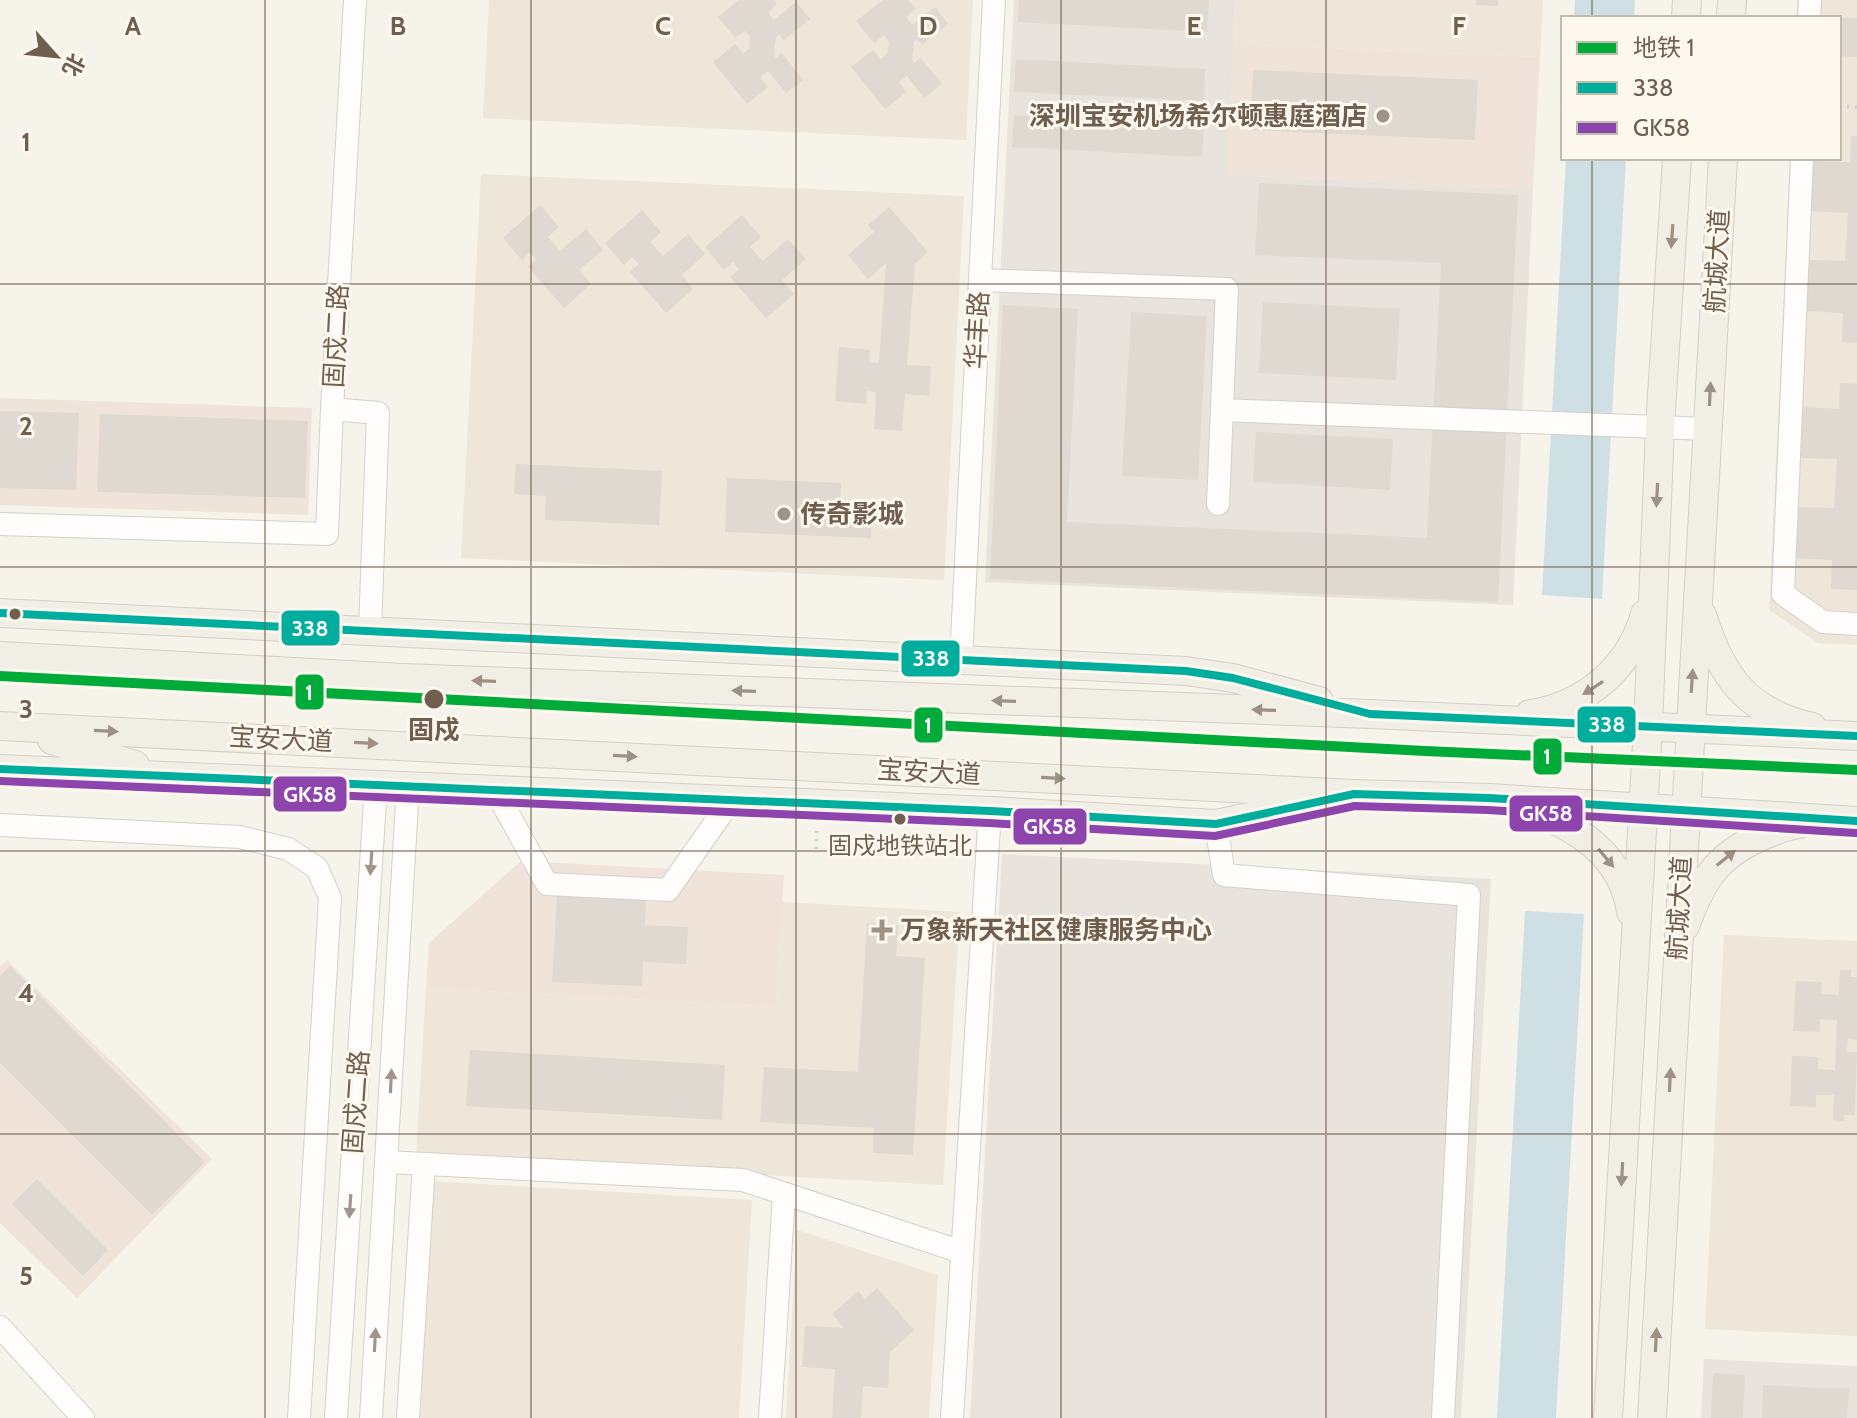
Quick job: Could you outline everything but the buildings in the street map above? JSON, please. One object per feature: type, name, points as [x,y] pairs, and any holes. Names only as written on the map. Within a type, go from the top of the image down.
[{"type":"main road","name":"航城大道","points":[[1608,1418],[1677,160]]},
{"type":"main road","name":"航城大道","points":[[1652,1418],[1723,160]]},
{"type":"main road","points":[[1493,720],[1540,713],[1576,699],[1607,679],[1625,659],[1636,639],[1654,574]]},
{"type":"main road","points":[[1697,599],[1723,669],[1740,691],[1760,706],[1803,725],[1854,736]]},
{"type":"main road","points":[[0,613],[1186,671],[1233,678],[1370,714]]},
{"type":"main road","points":[[0,656],[403,678],[1370,714],[1854,736]]},
{"type":"main road","points":[[5,727],[177,777]]},
{"type":"main road","name":"宝安大道","points":[[5,727],[1354,794],[1489,798],[1845,820]]},
{"type":"main road","points":[[0,769],[990,811],[1216,824],[1354,794]]},
{"type":"main road","points":[[1489,798],[1563,823],[1601,851],[1623,885],[1630,907],[1635,948]]},
{"type":"main road","points":[[1677,949],[1702,884],[1726,856],[1746,843],[1793,824],[1845,820]]},
{"type":"street","name":"固戍二路","points":[[355,0],[332,409],[378,413],[370,630]]},
{"type":"street","name":"华丰路","points":[[961,660],[994,0]]},
{"type":"street","points":[[1802,160],[1783,594],[1823,622],[1857,624]]},
{"type":"street","points":[[980,280],[1227,289],[1218,504]]},
{"type":"street","points":[[0,524],[327,534],[332,409]]},
{"type":"street","points":[[1222,410],[1708,429]]},
{"type":"street","name":"固戍二路","points":[[336,1418],[376,785]]},
{"type":"street","name":"固戍二路","points":[[371,1418],[408,786]]},
{"type":"street","points":[[495,790],[547,884],[668,890],[731,800]]},
{"type":"street","points":[[952,1418],[990,811]]},
{"type":"street","points":[[1216,824],[1224,875],[1469,895],[1443,1418]]},
{"type":"street","points":[[0,825],[240,837],[288,849],[317,868],[330,898],[299,1418]]},
{"type":"street","points":[[386,1162],[743,1180],[962,1252]]},
{"type":"street","points":[[408,1418],[424,1164]]},
{"type":"street","points":[[770,1418],[784,1194]]},
{"type":"street","points":[[0,1327],[83,1418]]},
{"type":"path","points":[[816,849],[817,828]]},
{"type":"shaded area","points":[[489,0],[973,0],[966,140],[483,118]]},
{"type":"shaded area","points":[[1014,0],[1235,0],[1227,175],[1533,189],[1513,605],[985,582]]},
{"type":"shaded area","points":[[1235,0],[1543,0],[1540,57],[1233,44]]},
{"type":"shaded area","points":[[1575,0],[1635,0],[1634,16],[1574,16]]},
{"type":"shaded area","points":[[1797,0],[1857,0],[1857,645],[1818,643],[1769,610],[1790,160],[1841,160],[1841,16],[1796,16]]},
{"type":"shaded area","name":"深圳宝安机场希尔顿惠庭酒店","points":[[1233,44],[1540,57],[1533,189],[1226,175]]},
{"type":"shaded area","points":[[1566,160],[1626,160],[1602,599],[1542,595]]},
{"type":"shaded area","points":[[481,174],[964,196],[944,580],[461,558]]},
{"type":"shaded area","points":[[0,398],[312,408],[308,515],[0,505]]},
{"type":"shaded area","points":[[1002,854],[1491,879],[1461,1418],[970,1418]]},
{"type":"shaded area","points":[[521,861],[784,875],[776,1007],[426,988],[429,943]]},
{"type":"shaded area","points":[[782,902],[960,912],[943,1185],[416,1156],[426,988],[776,1007]]},
{"type":"shaded area","points":[[1525,911],[1584,914],[1556,1418],[1497,1418]]},
{"type":"shaded area","points":[[1724,935],[1857,941],[1857,1336],[1705,1329]]},
{"type":"shaded area","points":[[7,960],[212,1159],[77,1298],[0,1223],[0,967]]},
{"type":"shaded area","points":[[432,1181],[752,1200],[739,1418],[418,1418]]},
{"type":"shaded area","points":[[797,1230],[938,1275],[929,1418],[786,1418]]},
{"type":"shaded area","points":[[1704,1359],[1857,1366],[1857,1418],[1701,1418]]},
{"type":"metro line","name":"1","points":[[0,676],[1425,751],[1857,770]]},
{"type":"transit line","name":"338","points":[[0,613],[1186,671],[1233,678],[1370,714],[1857,736]]},
{"type":"transit line","name":"338","points":[[0,769],[990,811],[1216,824],[1354,794],[1489,798],[1857,821]]},
{"type":"transit line","name":"GK58","points":[[0,781],[989,823],[1215,836],[1355,806],[1488,810],[1856,833]]},
{"type":"place","name":"深圳宝安机场希尔顿惠庭酒店","points":[[1383,116]]},
{"type":"place","name":"传奇影城","points":[[784,514]]},
{"type":"place","name":"固戍","points":[[434,699]]},
{"type":"place","name":"固戍地铁站北","points":[[900,819]]},
{"type":"place","name":"万象新天社区健康服务中心","points":[[882,930]]}]
